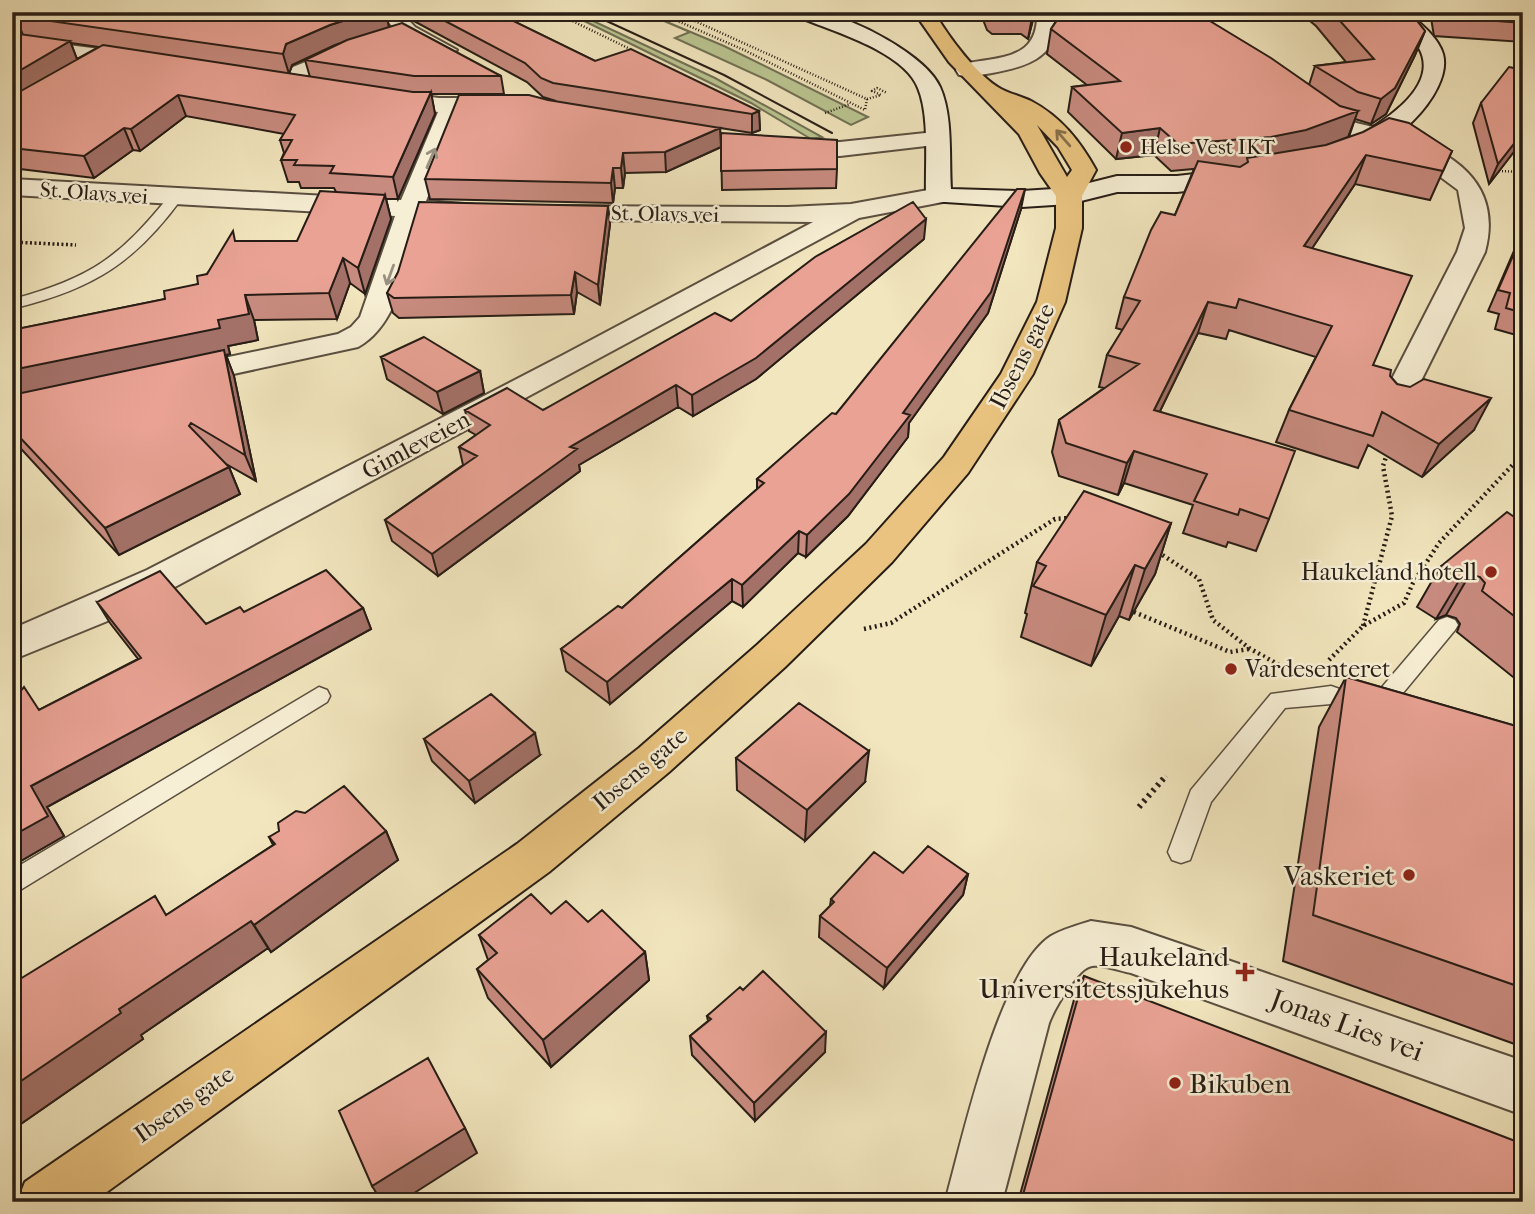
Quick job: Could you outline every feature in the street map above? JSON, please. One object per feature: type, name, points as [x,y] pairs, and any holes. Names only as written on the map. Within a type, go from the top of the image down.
[{"type":"main road","points":[[924,12],[934,32],[967,70],[995,94],[1036,139],[1050,170],[1069,196]]},
{"type":"main road","name":"Ibsens gate","points":[[45,1202],[533,858],[654,760],[771,656],[879,553],[956,465],[1017,374],[1051,302],[1063,264],[1069,228],[1069,196]]},
{"type":"street","points":[[390,12],[408,31],[461,58]]},
{"type":"street","points":[[802,12],[880,43],[914,66],[929,86],[932,95],[939,196]]},
{"type":"street","points":[[967,70],[1005,63],[1034,51],[1047,34],[1047,12]]},
{"type":"street","points":[[1337,155],[1381,135],[1418,105],[1431,78],[1432,54],[1424,41],[1395,12]]},
{"type":"street","points":[[301,72],[408,31]]},
{"type":"street","points":[[16,34],[108,55],[159,63]]},
{"type":"street","points":[[76,75],[108,55]]},
{"type":"street","points":[[279,82],[319,88]]},
{"type":"street","points":[[1289,88],[1340,125],[1381,135],[1420,150],[1469,187],[1475,202],[1479,228],[1471,252],[1398,387]]},
{"type":"street","points":[[359,94],[452,106],[522,94]]},
{"type":"street","points":[[155,382],[347,341],[362,333],[374,319],[410,210],[452,106]]},
{"type":"street","points":[[767,146],[840,149],[935,139]]},
{"type":"street","name":"St. Olavs vei","points":[[536,212],[788,215],[851,212],[939,196],[1022,199],[1069,196],[1117,184],[1199,182],[1264,174]]},
{"type":"street","name":"St. Olavs vei","points":[[12,187],[410,210],[494,211]]},
{"type":"street","name":"Gimleveien","points":[[12,645],[96,610],[171,573],[574,362],[851,212]]},
{"type":"street","name":"Jonas Lies vei","points":[[973,1202],[1023,1023],[1038,988],[1067,953],[1091,943],[1144,954],[1523,1088]]},
{"type":"lane","points":[[1199,182],[1230,190]]},
{"type":"lane","name":"St. Olavs vei","points":[[19,302],[82,282],[129,251],[175,198]]},
{"type":"lane","points":[[1181,852],[1200,797],[1279,700],[1331,695],[1393,715],[1401,677],[1422,660],[1447,625]]},
{"type":"lane","points":[[12,884],[319,696]]},
{"type":"path","points":[[554,12],[642,56]]},
{"type":"path","points":[[657,12],[762,59],[865,110],[867,99]]},
{"type":"path","points":[[675,12],[867,99],[881,94],[872,91],[877,89],[889,93]]},
{"type":"path","points":[[824,113],[850,104]]},
{"type":"path","points":[[12,242],[129,251]]},
{"type":"path","points":[[12,254],[15,261],[12,272]]},
{"type":"path","points":[[1398,387],[1393,438],[1383,466],[1392,516],[1363,626],[1404,603],[1412,579],[1463,516],[1523,454]]},
{"type":"path","points":[[857,626],[879,628],[891,623],[1055,519],[1068,518],[1079,522]]},
{"type":"path","points":[[1134,612],[1230,652],[1249,648],[1213,620],[1199,579],[1184,572],[1149,545]]},
{"type":"green space","points":[[566,12],[574,12],[715,78],[822,137],[811,139],[751,103]]},
{"type":"green space","points":[[643,12],[724,46],[868,117],[851,125],[767,80],[675,38],[690,32]]},
{"type":"building","points":[[22,12],[371,12],[330,25],[286,44],[283,54],[15,16]]},
{"type":"building","points":[[428,12],[495,12],[595,61],[631,49],[759,111],[752,114],[553,83],[541,78],[525,63]]},
{"type":"building","points":[[1060,12],[1195,12],[1271,58],[1340,106],[1358,111],[1306,130],[1271,137],[1178,144],[1160,128],[1122,133],[1072,87],[1120,81],[1051,29]]},
{"type":"building","points":[[1332,12],[1410,12],[1425,31],[1395,88],[1381,99],[1358,92],[1315,66],[1374,59]]},
{"type":"building","points":[[1440,12],[1523,12],[1523,23],[1441,17]]},
{"type":"building","points":[[402,23],[501,76],[414,76],[305,60],[347,40]]},
{"type":"building","points":[[12,33],[70,41],[12,75]]},
{"type":"building","points":[[103,45],[413,92],[431,92],[393,177],[330,173],[334,166],[294,165],[297,160],[281,160],[292,140],[280,140],[295,115],[178,95],[131,129],[124,128],[84,156],[12,148],[12,96]]},
{"type":"building","points":[[1509,67],[1523,70],[1523,132],[1498,164],[1481,103]]},
{"type":"building","points":[[459,95],[529,95],[720,128],[665,152],[623,153],[621,168],[613,168],[611,183],[425,179]]},
{"type":"building","points":[[1389,118],[1409,123],[1452,151],[1443,171],[1366,155],[1304,246],[1412,276],[1373,365],[1391,370],[1390,376],[1397,384],[1410,387],[1424,379],[1491,398],[1439,444],[1382,412],[1373,436],[1289,410],[1332,326],[1239,299],[1236,308],[1208,302],[1154,410],[1295,451],[1269,519],[1240,509],[1238,515],[1194,501],[1207,474],[1134,451],[1127,463],[1066,443],[1059,420],[1139,364],[1107,355],[1140,301],[1124,297],[1151,230],[1161,212],[1175,215],[1198,161],[1240,167],[1248,162],[1247,158],[1326,145],[1363,132]]},
{"type":"building","points":[[721,133],[837,140],[837,169],[721,171]]},
{"type":"building","points":[[1017,189],[1025,189],[991,292],[903,413],[910,415],[849,494],[807,535],[799,531],[742,585],[732,579],[607,682],[561,649],[618,606],[622,608],[764,483],[757,479],[832,413],[836,414]]},
{"type":"building","points":[[320,191],[385,195],[358,268],[343,258],[329,293],[245,295],[249,314],[218,320],[220,328],[12,370],[12,330],[165,299],[164,291],[198,284],[197,276],[207,274],[233,231],[235,241],[297,241]]},
{"type":"building","points":[[419,202],[608,206],[598,285],[575,272],[571,295],[394,298],[387,293],[398,272]]},
{"type":"building","points":[[913,202],[926,219],[756,358],[692,395],[676,385],[570,447],[577,449],[432,554],[385,520],[477,456],[459,447],[490,425],[465,410],[507,388],[543,410],[715,313],[731,321],[815,257]]},
{"type":"building","points":[[1523,233],[1523,313],[1506,308],[1510,293],[1498,290]]},
{"type":"building","points":[[424,337],[480,371],[437,392],[381,357]]},
{"type":"building","points":[[224,350],[245,455],[191,423],[189,426],[229,467],[105,528],[12,429],[12,395]]},
{"type":"building","points":[[1084,491],[1171,523],[1145,569],[1135,565],[1106,615],[1033,586],[1046,566],[1037,562]]},
{"type":"building","points":[[1507,512],[1523,523],[1523,623],[1482,591],[1485,583],[1480,577],[1470,574],[1460,579],[1440,567]]},
{"type":"building","points":[[326,570],[363,608],[31,786],[48,816],[12,836],[12,702],[24,687],[39,710],[141,658],[97,602],[160,571],[206,624],[240,607],[244,612]]},
{"type":"building","name":"Vaskeriet","points":[[1346,677],[1523,728],[1523,988],[1313,915]]},
{"type":"building","points":[[491,694],[535,733],[469,781],[424,739]]},
{"type":"building","points":[[799,703],[869,751],[807,810],[736,758]]},
{"type":"building","points":[[344,786],[386,831],[254,925],[251,921],[119,1009],[121,1013],[12,1087],[12,984],[155,896],[166,915],[275,844],[269,837],[279,831],[278,823],[296,811],[305,813]]},
{"type":"building","points":[[928,846],[968,874],[887,968],[820,916],[834,902],[831,899],[874,852],[903,873]]},
{"type":"building","points":[[531,894],[551,914],[566,901],[588,922],[602,910],[645,952],[543,1040],[477,969],[497,953],[479,935]]},
{"type":"building","points":[[763,971],[826,1032],[754,1103],[690,1036],[711,1019],[707,1016],[740,987],[743,990]]},
{"type":"building","name":"Bikuben","points":[[1084,976],[1523,1144],[1523,1202],[1021,1202]]},
{"type":"building","points":[[428,1058],[465,1128],[372,1186],[339,1111]]},
{"type":"tram line","points":[[587,12],[724,75],[832,133]]},
{"type":"place","name":"Helse Vest IKT","points":[[1126,147]]},
{"type":"place","name":"Haukeland hotell","points":[[1491,572]]},
{"type":"place","name":"Vardesenteret","points":[[1231,669]]},
{"type":"place","name":"Vaskeriet","points":[[1409,875]]},
{"type":"place","name":"Haukeland Universitetssjukehus","points":[[1245,972]]},
{"type":"place","name":"Bikuben","points":[[1175,1083]]}]
